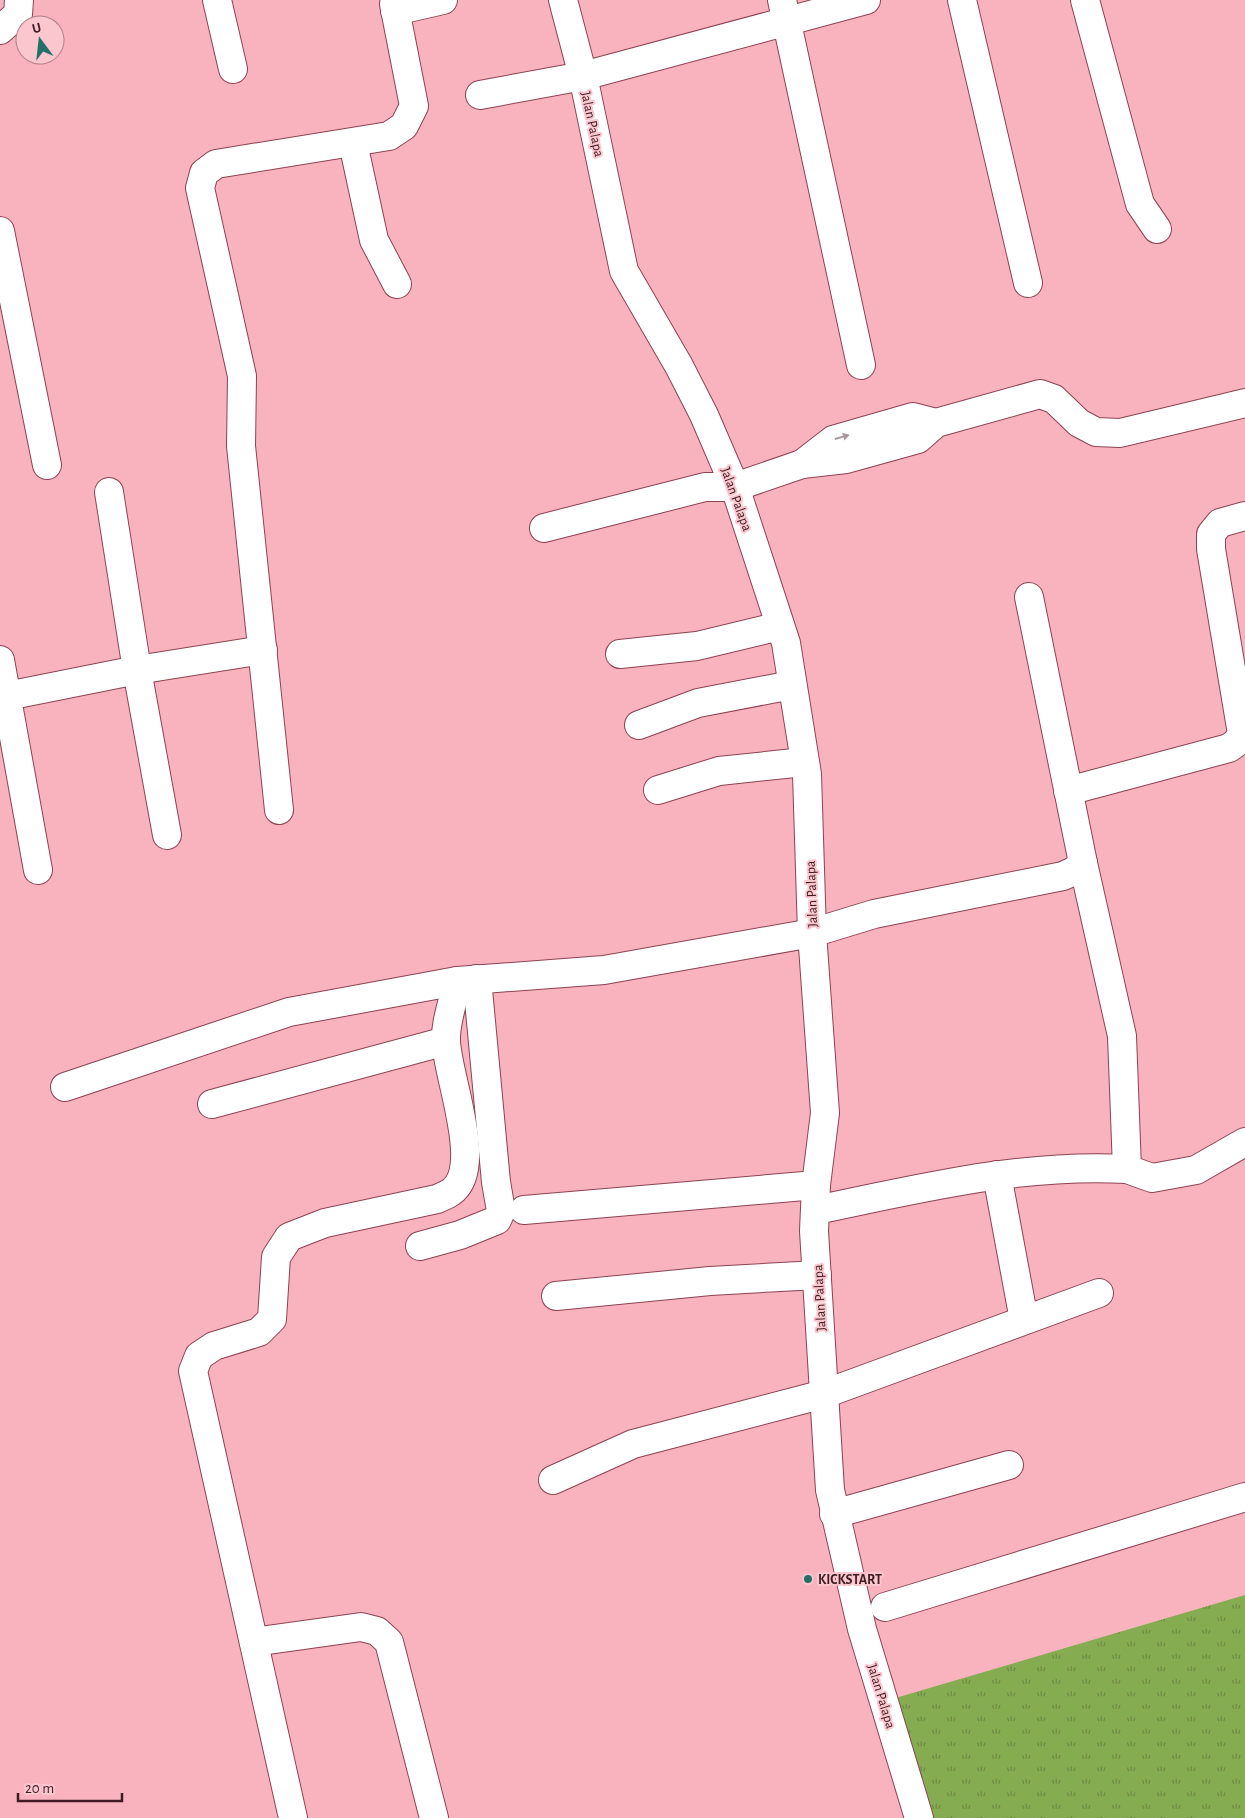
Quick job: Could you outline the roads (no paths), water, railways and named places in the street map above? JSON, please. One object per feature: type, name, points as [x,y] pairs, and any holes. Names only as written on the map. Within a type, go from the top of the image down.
[{"type":"street","points":[[0,30],[18,14],[20,0]]},
{"type":"street","points":[[217,0],[233,69]]},
{"type":"street","points":[[279,810],[241,446],[242,376],[200,188],[204,173],[216,164],[354,143],[388,136],[404,126],[414,106],[396,6],[444,0]]},
{"type":"street","name":"Jalan Palapa","points":[[563,0],[583,76],[624,271],[679,366],[735,487],[786,643],[804,762],[812,933],[825,1113],[814,1232],[830,1490],[862,1629],[919,1818]]},
{"type":"street","points":[[480,95],[583,76],[784,11],[866,0]]},
{"type":"street","points":[[962,0],[1028,283]]},
{"type":"street","points":[[1086,0],[1140,204],[1157,229]]},
{"type":"street","points":[[784,11],[861,365]]},
{"type":"street","points":[[354,143],[374,240],[397,284]]},
{"type":"street","points":[[0,231],[47,466]]},
{"type":"street","points":[[544,528],[705,487],[735,487],[802,464],[846,459],[918,439],[936,423],[1040,394],[1054,399],[1079,423],[1096,432],[1120,433],[1245,403]]},
{"type":"street","points":[[108,492],[137,670],[167,835]]},
{"type":"street","points":[[1068,791],[1229,748],[1236,743],[1242,734],[1211,549],[1211,534],[1220,523],[1245,516]]},
{"type":"street","points":[[1028,596],[1083,863],[1122,1036],[1127,1169]]},
{"type":"street","points":[[620,654],[697,646],[780,626]]},
{"type":"street","points":[[7,696],[137,670],[263,650]]},
{"type":"street","points":[[0,660],[38,870]]},
{"type":"street","points":[[639,725],[698,703],[792,685]]},
{"type":"street","points":[[658,790],[719,771],[804,762]]},
{"type":"street","points":[[65,1087],[289,1012],[467,980],[604,970],[812,933],[874,914],[1063,876],[1074,871],[1083,863]]},
{"type":"street","points":[[293,1818],[193,1371],[199,1356],[214,1346],[259,1332],[272,1319],[276,1257],[288,1237],[325,1223],[437,1198],[452,1192],[464,1171],[465,1144],[446,1041],[467,980]]},
{"type":"street","points":[[420,1246],[460,1235],[497,1220],[501,1211],[467,980]]},
{"type":"street","points":[[212,1104],[446,1041]]},
{"type":"street","points":[[524,1210],[816,1197],[997,1175],[1099,1167],[1127,1169],[1152,1178],[1196,1170],[1245,1142]]},
{"type":"street","points":[[997,1175],[1024,1320]]},
{"type":"street","points":[[556,1296],[710,1281],[817,1275]]},
{"type":"street","points":[[553,1480],[633,1444],[824,1394],[1099,1293]]},
{"type":"street","points":[[834,1514],[1009,1465]]},
{"type":"street","points":[[885,1607],[1245,1497]]},
{"type":"street","points":[[254,1642],[361,1627],[378,1631],[389,1642],[434,1818]]},
{"type":"place","name":"KICKSTART","points":[[808,1579]]}]
